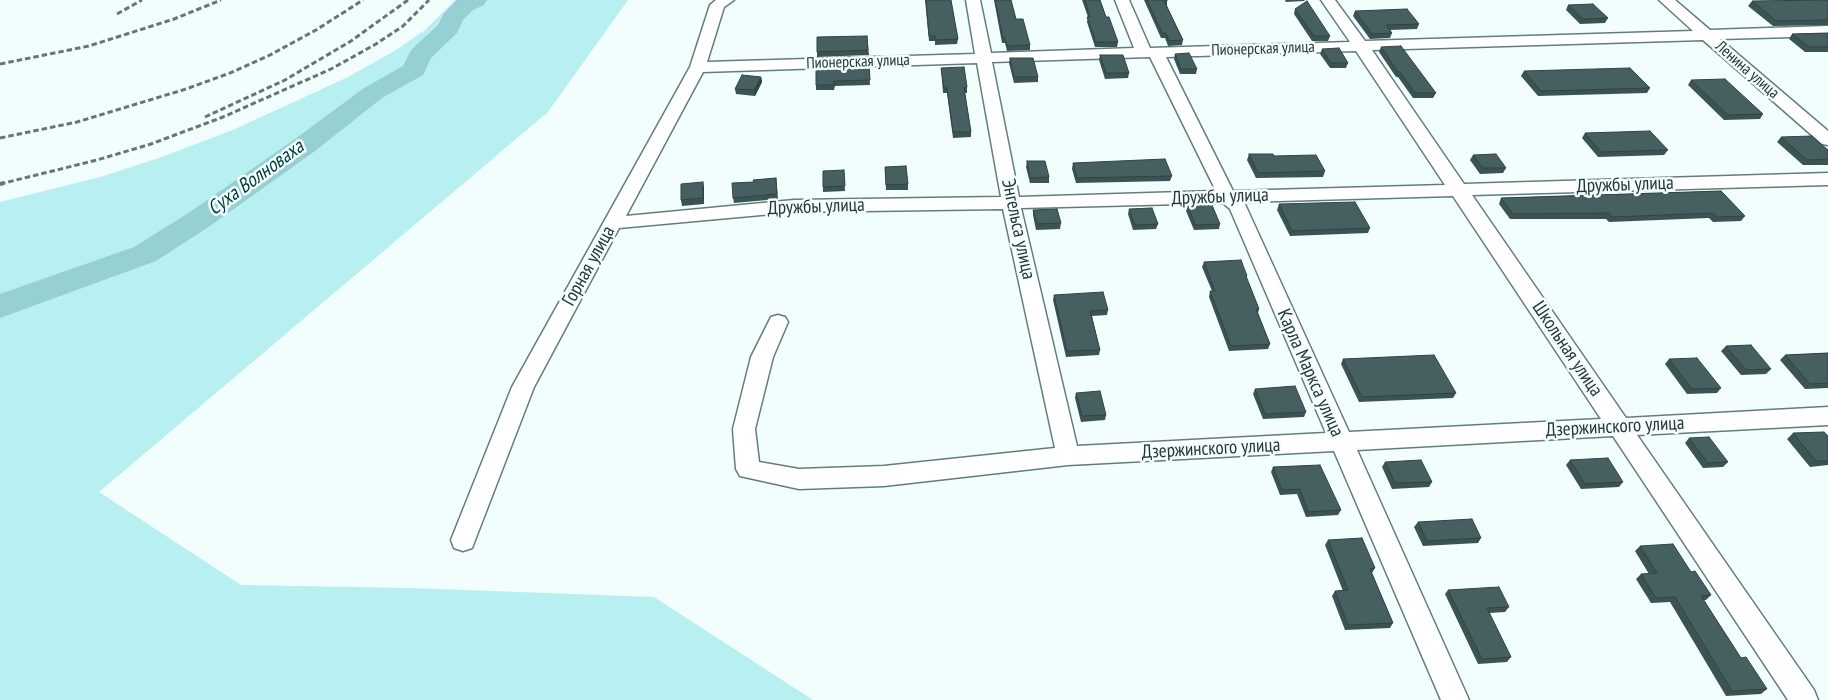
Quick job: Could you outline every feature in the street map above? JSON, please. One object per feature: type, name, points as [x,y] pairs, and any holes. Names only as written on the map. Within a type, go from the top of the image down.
[{"type":"street","name":"Горная улица","points":[[463,540],[523,387],[698,67],[717,5],[727,0]]},
{"type":"street","name":"Энгельса улица","points":[[973,0],[1011,203],[1068,456]]},
{"type":"street","name":"Карла Маркса улица","points":[[1122,0],[1227,196],[1238,206],[1340,442],[1455,700]]},
{"type":"street","name":"Школьная улица","points":[[1328,0],[1804,700]]},
{"type":"street","name":"Ленина улица","points":[[1666,0],[1828,140]]},
{"type":"street","name":"Пионерская улица","points":[[698,67],[1828,31]]},
{"type":"street","name":"Дружбы улица","points":[[613,223],[794,206],[1011,203],[1828,179]]},
{"type":"street","name":"Дзержинского улица","points":[[778,322],[762,357],[744,429],[748,469],[799,479],[884,476],[1068,456],[1828,416]]},
{"type":"shaded area","points":[[455,0],[628,0],[548,112],[99,492],[241,585],[411,588],[654,597],[813,700],[0,700],[0,202],[100,177],[159,158],[235,129],[348,77],[396,50],[425,30]]},
{"type":"building","points":[[926,0],[951,0],[958,39],[935,40],[935,36],[929,36]]},
{"type":"building","points":[[995,0],[1011,0],[1016,19],[1023,19],[1030,45],[1007,46],[1005,38],[1003,38]]},
{"type":"building","points":[[1085,0],[1100,0],[1106,17],[1109,17],[1118,42],[1096,42],[1087,17],[1090,17]]},
{"type":"building","points":[[1147,0],[1167,0],[1164,1],[1183,40],[1169,41],[1166,33],[1162,33]]},
{"type":"building","points":[[1828,0],[1828,20],[1776,21],[1752,1]]},
{"type":"building","points":[[1307,1],[1330,36],[1314,36],[1295,9]]},
{"type":"building","points":[[1593,4],[1608,18],[1583,19],[1568,5]]},
{"type":"building","points":[[1407,9],[1419,24],[1386,25],[1392,33],[1372,34],[1355,11]]},
{"type":"building","points":[[1828,33],[1828,47],[1809,47],[1792,34]]},
{"type":"building","points":[[867,36],[868,50],[817,52],[817,37]]},
{"type":"building","points":[[1401,46],[1436,93],[1415,93],[1381,47]]},
{"type":"building","points":[[1339,48],[1348,63],[1331,63],[1322,49]]},
{"type":"building","points":[[1189,53],[1197,69],[1181,69],[1175,54]]},
{"type":"building","points":[[1100,55],[1123,55],[1129,73],[1106,73]]},
{"type":"building","points":[[1010,58],[1033,58],[1038,77],[1014,77]]},
{"type":"building","points":[[869,63],[870,80],[834,81],[834,85],[816,85],[816,65]]},
{"type":"building","points":[[964,67],[967,87],[964,88],[971,132],[953,132],[947,88],[944,88],[941,68]]},
{"type":"building","points":[[1630,68],[1650,88],[1541,91],[1524,71]]},
{"type":"building","points":[[742,75],[761,77],[754,90],[735,89]]},
{"type":"building","points":[[1725,79],[1763,114],[1728,115],[1691,80]]},
{"type":"building","points":[[1650,131],[1668,150],[1601,152],[1585,133]]},
{"type":"building","points":[[1812,136],[1828,150],[1828,159],[1807,160],[1781,137]]},
{"type":"building","points":[[1249,154],[1273,154],[1274,156],[1316,155],[1325,171],[1258,173]]},
{"type":"building","points":[[1496,154],[1506,168],[1483,168],[1473,155]]},
{"type":"building","points":[[1165,159],[1172,176],[1077,178],[1073,163]]},
{"type":"building","points":[[1027,161],[1045,161],[1049,177],[1030,178]]},
{"type":"building","points":[[906,166],[908,184],[886,185],[885,167]]},
{"type":"building","points":[[844,170],[845,186],[823,187],[823,171]]},
{"type":"building","points":[[776,178],[777,194],[733,198],[732,183]]},
{"type":"building","points":[[703,182],[703,198],[681,200],[681,184]]},
{"type":"building","points":[[1721,191],[1745,216],[1717,217],[1713,213],[1612,217],[1609,213],[1513,214],[1501,198]]},
{"type":"building","points":[[1355,202],[1370,228],[1292,231],[1279,204]]},
{"type":"building","points":[[1212,205],[1220,224],[1195,225],[1188,206]]},
{"type":"building","points":[[1152,208],[1158,224],[1135,225],[1129,209]]},
{"type":"building","points":[[1057,209],[1061,223],[1037,224],[1033,210]]},
{"type":"building","points":[[1241,260],[1259,309],[1256,309],[1270,344],[1231,346],[1210,291],[1215,291],[1204,262]]},
{"type":"building","points":[[1103,292],[1108,310],[1090,311],[1100,350],[1067,351],[1054,295]]},
{"type":"building","points":[[1751,345],[1771,369],[1746,370],[1726,346]]},
{"type":"building","points":[[1828,353],[1828,383],[1810,384],[1785,355]]},
{"type":"building","points":[[1434,355],[1456,393],[1362,397],[1343,359]]},
{"type":"building","points":[[1697,358],[1721,388],[1692,389],[1669,359]]},
{"type":"building","points":[[1295,386],[1306,412],[1265,414],[1255,389]]},
{"type":"building","points":[[1100,391],[1106,415],[1082,416],[1076,393]]},
{"type":"building","points":[[1824,432],[1828,436],[1828,461],[1816,461],[1793,433]]},
{"type":"building","points":[[1709,437],[1728,462],[1708,463],[1689,438]]},
{"type":"building","points":[[1608,458],[1623,482],[1585,484],[1570,460]]},
{"type":"building","points":[[1421,460],[1432,482],[1395,483],[1385,462]]},
{"type":"building","points":[[1320,465],[1341,510],[1308,512],[1300,489],[1282,490],[1273,467]]},
{"type":"building","points":[[1472,519],[1481,538],[1427,541],[1418,522]]},
{"type":"building","points":[[1362,538],[1375,568],[1370,569],[1393,623],[1348,625],[1335,591],[1348,590],[1328,540]]},
{"type":"building","points":[[1673,544],[1691,572],[1695,571],[1711,595],[1701,596],[1741,658],[1746,657],[1767,689],[1732,691],[1675,597],[1656,598],[1641,574],[1657,573],[1640,546]]},
{"type":"building","points":[[1499,587],[1509,607],[1487,608],[1511,657],[1482,659],[1448,590]]},
{"type":"waterway","name":"Суха Волноваха","points":[[0,307],[24,296],[145,254],[200,219],[305,145],[373,93],[414,70],[420,55],[449,28],[452,18],[465,5],[476,0]]},
{"type":"railway","points":[[117,14],[142,0]]},
{"type":"railway","points":[[0,64],[89,46],[174,19],[221,0]]},
{"type":"railway","points":[[0,138],[77,122],[186,89],[230,73],[270,55],[316,30],[363,0]]},
{"type":"railway","points":[[205,117],[285,80],[351,41],[408,0]]},
{"type":"railway","points":[[4,183],[0,184],[97,160],[151,144],[223,117],[331,69],[376,44],[403,26],[429,0]]}]
